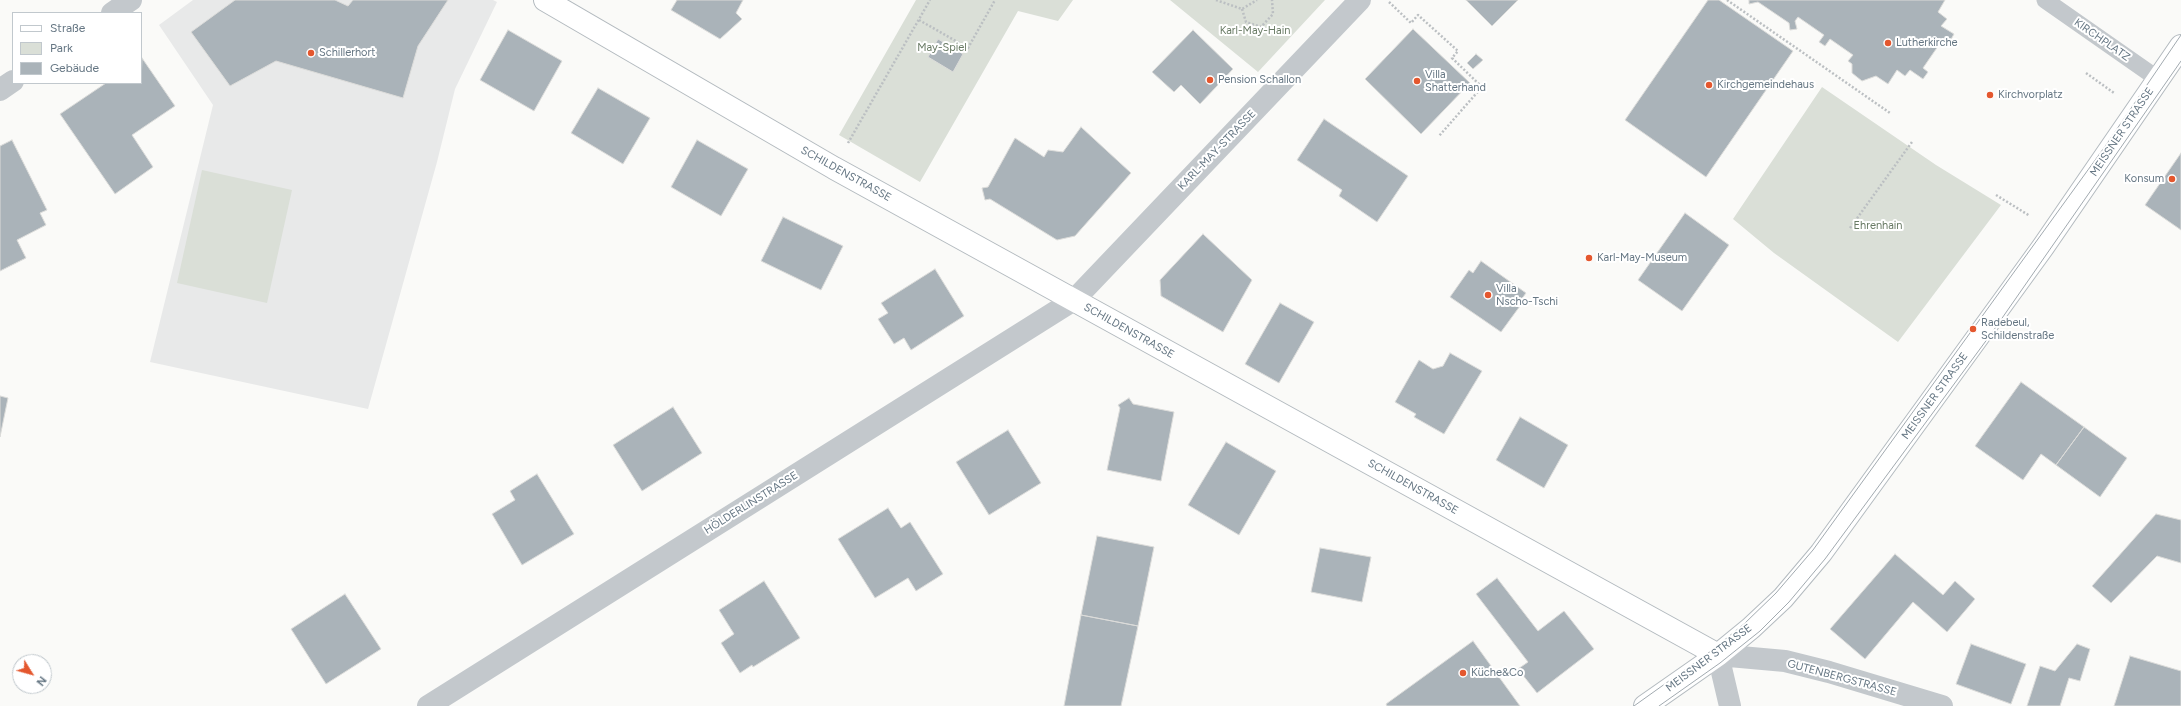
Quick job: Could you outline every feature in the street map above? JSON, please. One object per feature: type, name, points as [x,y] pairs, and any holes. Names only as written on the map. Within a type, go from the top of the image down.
[{"type":"street","points":[[113,12],[131,0]]},
{"type":"street","name":"SCHILDENSTRASSE","points":[[545,0],[834,168],[1718,655]]},
{"type":"street","name":"KARL-MAY-STRASSE","points":[[1074,300],[1360,0]]},
{"type":"street","name":"MEISSNER STRASSE","points":[[1645,706],[1718,655],[1751,628],[1783,598],[1821,553],[2054,231],[2181,46]]},
{"type":"street","points":[[0,90],[12,82]]},
{"type":"street","name":"HÖLDERLINSTRASSE","points":[[428,706],[1074,300]]},
{"type":"street","points":[[1718,655],[1730,706]]},
{"type":"street","name":"GUTENBERGSTRASSE","points":[[1718,655],[1785,662],[1829,672],[1942,706]]},
{"type":"lane","name":"KIRCHPLATZ","points":[[2045,0],[2158,79]]},
{"type":"path","points":[[834,168],[930,0]]},
{"type":"path","points":[[918,20],[968,48],[995,0]]},
{"type":"path","points":[[1216,0],[1242,9]]},
{"type":"path","points":[[1242,9],[1257,0]]},
{"type":"path","points":[[1242,9],[1246,22],[1261,27],[1273,14],[1272,0]]},
{"type":"path","points":[[1387,0],[1411,23],[1418,15],[1458,51],[1452,58],[1482,87],[1439,136]]},
{"type":"path","points":[[1727,0],[1890,114]]},
{"type":"path","points":[[1850,228],[1912,142]]},
{"type":"path","points":[[1996,195],[2054,231]]},
{"type":"shaded area","points":[[193,0],[493,0],[497,2],[455,89],[437,162],[368,409],[150,362],[213,105],[159,25]]},
{"type":"green space","name":"May-Spiel","points":[[916,0],[1073,0],[1058,21],[1018,11],[920,182],[839,135]]},
{"type":"green space","name":"Karl-May-Hain","points":[[1170,0],[1325,0],[1258,72]]},
{"type":"green space","name":"Ehrenhain","points":[[1822,87],[1936,165],[2001,205],[1898,342],[1774,253],[1733,219]]},
{"type":"green space","points":[[202,170],[292,190],[267,303],[177,283]]},
{"type":"building","name":"Schillerhort","points":[[235,0],[335,0],[348,6],[353,0],[448,0],[418,46],[403,98],[276,61],[230,86],[191,32]]},
{"type":"building","points":[[677,0],[743,0],[736,13],[742,19],[720,39],[671,10]]},
{"type":"building","points":[[1466,0],[1518,0],[1492,26]]},
{"type":"building","name":"Kirchgemeindehaus","points":[[1708,0],[1719,0],[1793,51],[1706,177],[1625,120]]},
{"type":"building","name":"Lutherkirche","points":[[1749,0],[1945,0],[1938,12],[1947,19],[1941,26],[1954,34],[1949,43],[1943,39],[1923,68],[1928,72],[1923,79],[1910,70],[1905,76],[1897,70],[1888,84],[1876,76],[1862,81],[1852,73],[1852,64],[1848,61],[1853,55],[1830,39],[1825,46],[1819,42],[1824,35],[1798,17],[1795,21],[1797,29],[1790,30],[1789,23],[1758,2],[1749,4]]},
{"type":"building","name":"Villa Shatterhand","points":[[1413,29],[1470,83],[1421,134],[1365,79]]},
{"type":"building","points":[[508,30],[562,61],[534,111],[480,80]]},
{"type":"building","points":[[1193,30],[1233,69],[1200,104],[1181,85],[1174,92],[1152,72]]},
{"type":"building","points":[[938,39],[963,54],[953,72],[928,57]]},
{"type":"building","points":[[1476,54],[1483,60],[1473,69],[1467,63]]},
{"type":"building","points":[[142,58],[175,106],[132,135],[153,167],[115,194],[60,114],[105,84],[142,84]]},
{"type":"building","points":[[598,88],[650,118],[623,164],[571,133]]},
{"type":"building","points":[[1324,119],[1408,176],[1377,222],[1339,196],[1342,190],[1297,160]]},
{"type":"building","points":[[1081,127],[1131,173],[1075,236],[1057,240],[990,199],[985,200],[982,188],[988,187],[1015,138],[1044,157],[1048,150],[1063,152]]},
{"type":"building","points":[[12,140],[47,210],[40,213],[46,225],[17,240],[26,258],[0,271],[0,146]]},
{"type":"building","points":[[697,140],[748,169],[721,216],[671,187]]},
{"type":"building","name":"Konsum","points":[[2181,153],[2181,230],[2145,205]]},
{"type":"building","points":[[1685,213],[1729,245],[1682,311],[1638,280]]},
{"type":"building","points":[[783,217],[843,246],[821,290],[761,261]]},
{"type":"building","points":[[1203,234],[1252,280],[1223,332],[1161,296],[1160,280]]},
{"type":"building","name":"Villa Nscho-Tschi","points":[[1481,261],[1526,293],[1518,304],[1520,306],[1501,332],[1450,297],[1469,270],[1473,273]]},
{"type":"building","points":[[935,269],[964,316],[911,350],[904,338],[894,344],[878,319],[888,313],[881,303]]},
{"type":"building","points":[[1280,303],[1314,322],[1279,383],[1245,364]]},
{"type":"building","points":[[1450,353],[1482,371],[1444,434],[1414,417],[1416,414],[1395,402],[1419,360],[1433,369],[1443,366]]},
{"type":"building","points":[[2021,382],[2084,427],[2056,465],[2041,454],[2023,480],[1975,446]]},
{"type":"building","points":[[0,396],[8,398],[0,437]]},
{"type":"building","points":[[1129,398],[1133,404],[1174,412],[1161,481],[1107,470],[1120,408],[1118,405]]},
{"type":"building","points":[[673,407],[702,453],[642,491],[613,445]]},
{"type":"building","points":[[1520,417],[1568,445],[1544,488],[1496,460]]},
{"type":"building","points":[[2084,427],[2127,458],[2100,497],[2056,465]]},
{"type":"building","points":[[1008,430],[1041,483],[989,515],[956,462]]},
{"type":"building","points":[[1226,442],[1276,471],[1239,535],[1188,505]]},
{"type":"building","points":[[537,474],[574,534],[522,565],[492,514],[515,500],[510,491]]},
{"type":"building","points":[[888,508],[901,528],[910,522],[943,574],[916,591],[908,578],[875,598],[838,539]]},
{"type":"building","points":[[2156,514],[2181,520],[2181,563],[2157,556],[2111,603],[2092,586]]},
{"type":"building","points":[[1097,536],[1154,547],[1138,626],[1081,615]]},
{"type":"building","points":[[1320,548],[1371,557],[1362,602],[1311,592]]},
{"type":"building","points":[[1895,554],[1943,595],[1955,581],[1975,599],[1947,632],[1913,602],[1865,659],[1830,629]]},
{"type":"building","points":[[1497,578],[1538,631],[1564,611],[1594,649],[1537,693],[1518,669],[1528,662],[1476,594]]},
{"type":"building","points":[[764,581],[800,638],[753,667],[752,665],[740,673],[721,643],[734,634],[719,610]]},
{"type":"building","points":[[345,594],[381,649],[326,684],[291,629]]},
{"type":"building","points":[[1081,615],[1138,626],[1121,706],[1064,706]]},
{"type":"building","name":"Küche&Co","points":[[1473,641],[1520,706],[1387,706],[1386,704]]},
{"type":"building","points":[[1971,644],[2026,664],[2011,704],[1956,684]]},
{"type":"building","points":[[2077,644],[2090,649],[2080,681],[2069,678],[2060,706],[2027,706],[2040,666],[2055,671]]},
{"type":"building","points":[[2130,656],[2181,671],[2181,706],[2114,706]]},
{"type":"tram line","points":[[1634,706],[1711,651],[1744,624],[1776,593],[1813,550],[2106,145],[2181,35]]},
{"type":"tram line","points":[[1659,706],[1720,663],[1760,631],[1789,602],[1825,559],[1991,334],[2181,61]]},
{"type":"place","name":"Lutherkirche","points":[[1888,43]]},
{"type":"place","name":"Schillerhort","points":[[311,53]]},
{"type":"place","name":"Pension Schallon","points":[[1210,80]]},
{"type":"place","name":"Villa Shatterhand","points":[[1417,81]]},
{"type":"place","name":"Kirchgemeindehaus","points":[[1709,85]]},
{"type":"place","name":"Kirchvorplatz","points":[[1990,95]]},
{"type":"place","name":"Konsum","points":[[2172,179]]},
{"type":"place","name":"Karl-May-Museum","points":[[1589,258]]},
{"type":"place","name":"Villa Nscho-Tschi","points":[[1488,295]]},
{"type":"place","name":"Radebeul, Schildenstraße","points":[[1973,329]]},
{"type":"place","name":"Küche&Co","points":[[1463,673]]}]
